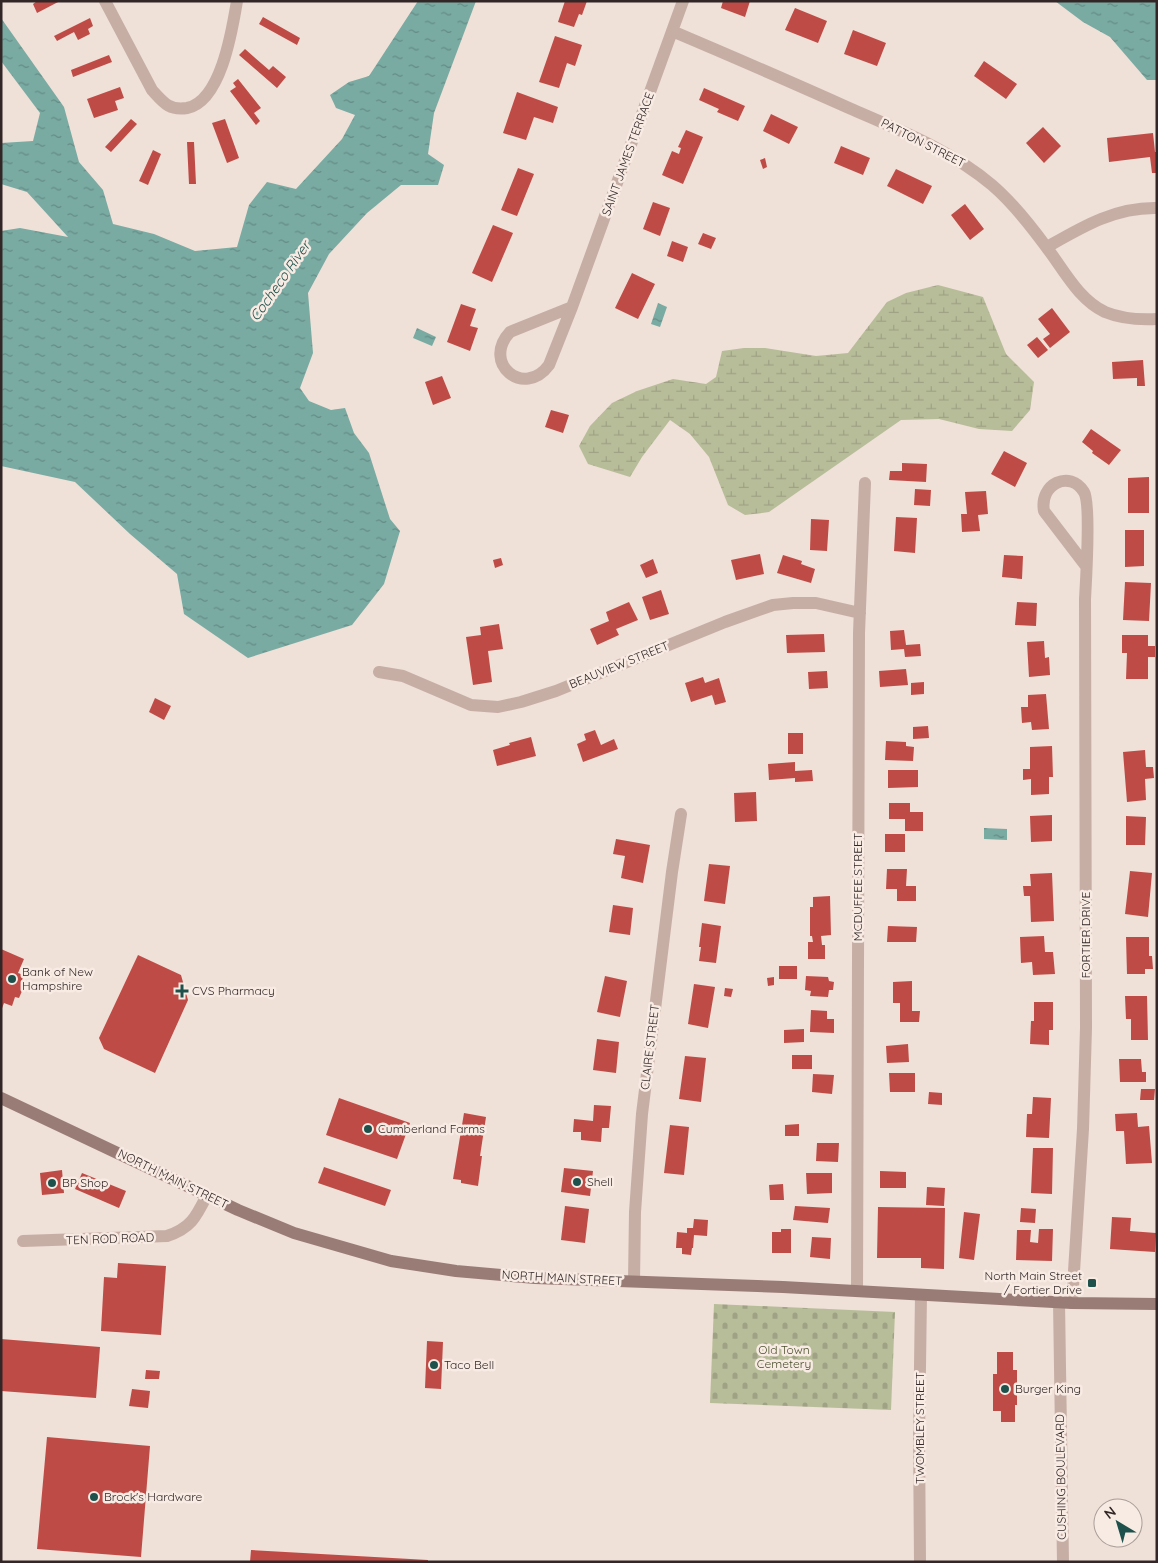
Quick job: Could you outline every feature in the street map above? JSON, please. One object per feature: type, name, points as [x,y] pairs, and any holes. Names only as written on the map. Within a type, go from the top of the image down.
[{"type":"main road","name":"NORTH MAIN STREET","points":[[1,1098],[238,1210],[294,1232],[391,1260],[456,1271],[535,1278],[857,1291],[1065,1302],[1157,1304]]},
{"type":"street","points":[[105,1],[152,90],[162,102],[176,110],[196,106],[209,93],[217,78],[228,46],[237,1]]},
{"type":"street","name":"SAINT JAMES TERRACE","points":[[572,307],[510,332],[504,338],[500,347],[500,355],[506,370],[512,376],[520,379],[537,377],[549,365],[572,307],[683,1]]},
{"type":"street","name":"PATTON STREET","points":[[672,30],[912,136],[974,169],[1013,205],[1088,301],[1120,318],[1157,319]]},
{"type":"street","points":[[1047,247],[1087,224],[1112,214],[1157,208]]},
{"type":"street","name":"FORTIER DRIVE","points":[[1065,1302],[1083,1129],[1086,1028],[1087,498],[1084,492],[1073,483],[1059,482],[1053,485],[1044,496],[1042,503],[1044,511],[1086,566]]},
{"type":"street","name":"MCDUFFEE STREET","points":[[857,1291],[860,613],[865,483]]},
{"type":"street","name":"BEAUVIEW STREET","points":[[379,672],[403,676],[471,705],[498,707],[556,691],[725,622],[773,605],[793,603],[816,604],[860,613]]},
{"type":"street","name":"CLAIRE STREET","points":[[634,1281],[635,1212],[641,1123],[681,814]]},
{"type":"street","name":"TEN ROD ROAD","points":[[23,1241],[167,1236],[178,1232],[191,1223],[207,1195]]},
{"type":"street","name":"TWOMBLEY STREET","points":[[920,1562],[921,1295]]},
{"type":"street","name":"CUSHING BOULEVARD","points":[[1063,1562],[1065,1302]]},
{"type":"green space","points":[[938,285],[983,297],[1006,354],[1034,382],[1030,410],[1012,431],[979,429],[939,419],[901,420],[769,512],[745,515],[728,505],[709,457],[690,434],[670,420],[642,457],[630,477],[588,464],[579,446],[590,426],[612,403],[637,391],[673,379],[706,384],[716,377],[722,351],[765,348],[816,356],[848,353],[887,302],[906,293]]},
{"type":"green space","name":"Old Town Cemetery","points":[[714,1304],[895,1312],[891,1410],[710,1403]]},
{"type":"water","name":"Cocheco River","points":[[418,1],[476,1],[434,113],[428,154],[444,165],[438,185],[401,185],[367,213],[329,254],[308,293],[313,353],[300,388],[309,401],[331,410],[345,408],[354,433],[369,453],[390,519],[400,531],[384,584],[352,625],[248,658],[184,614],[177,574],[130,534],[75,482],[1,466],[1,231],[20,228],[68,237],[27,192],[1,184],[1,143],[33,141],[40,113],[1,61],[1,18],[64,107],[79,162],[103,190],[113,224],[154,234],[195,251],[237,247],[249,205],[267,182],[296,189],[342,139],[355,115],[336,108],[330,95],[349,82],[369,76]]},
{"type":"water","points":[[1055,1],[1157,1],[1157,80],[1147,80],[1110,37],[1083,22]]},
{"type":"water","points":[[658,303],[667,307],[660,327],[651,324]]},
{"type":"water","points":[[417,328],[436,337],[432,346],[413,338]]},
{"type":"water","points":[[984,828],[1007,829],[1007,840],[984,839]]},
{"type":"building","points":[[37,1],[60,1],[37,13],[33,4]]},
{"type":"building","points":[[565,1],[587,1],[582,15],[579,14],[574,27],[558,22]]},
{"type":"building","points":[[723,1],[750,1],[745,17],[721,8]]},
{"type":"building","points":[[795,8],[827,21],[818,43],[785,30]]},
{"type":"building","points":[[263,17],[300,38],[297,45],[259,24]]},
{"type":"building","points":[[90,18],[93,26],[88,29],[90,34],[78,40],[74,32],[57,41],[54,36]]},
{"type":"building","points":[[853,30],[886,43],[877,66],[844,54]]},
{"type":"building","points":[[555,36],[582,45],[575,66],[567,63],[559,88],[539,82]]},
{"type":"building","points":[[245,49],[269,70],[273,66],[286,77],[277,88],[239,55]]},
{"type":"building","points":[[109,55],[112,62],[73,77],[71,70]]},
{"type":"building","points":[[984,61],[1017,84],[1006,99],[974,76]]},
{"type":"building","points":[[238,79],[261,108],[254,113],[260,121],[256,125],[230,91],[236,87],[233,83]]},
{"type":"building","points":[[120,87],[124,98],[115,101],[118,110],[94,118],[87,99]]},
{"type":"building","points":[[704,88],[745,106],[738,121],[717,112],[719,109],[699,100]]},
{"type":"building","points":[[517,92],[558,107],[553,123],[534,117],[526,140],[503,133]]},
{"type":"building","points":[[771,114],[798,127],[789,144],[763,131]]},
{"type":"building","points":[[131,119],[137,124],[111,152],[105,147]]},
{"type":"building","points":[[225,119],[239,158],[227,163],[212,123]]},
{"type":"building","points":[[1043,127],[1061,146],[1044,163],[1026,143]]},
{"type":"building","points":[[686,130],[703,137],[683,184],[662,175],[672,151],[679,154],[681,148],[678,147]]},
{"type":"building","points":[[1153,133],[1155,152],[1157,152],[1157,173],[1152,173],[1150,157],[1109,162],[1107,138]]},
{"type":"building","points":[[187,142],[194,142],[196,184],[189,184]]},
{"type":"building","points":[[841,146],[870,158],[863,175],[834,163]]},
{"type":"building","points":[[153,150],[161,154],[148,185],[139,181]]},
{"type":"building","points":[[765,158],[767,167],[763,169],[760,160]]},
{"type":"building","points":[[518,168],[534,174],[517,216],[501,210]]},
{"type":"building","points":[[896,169],[932,186],[923,204],[887,186]]},
{"type":"building","points":[[653,202],[670,208],[660,236],[643,229]]},
{"type":"building","points":[[965,204],[984,229],[970,240],[951,215]]},
{"type":"building","points":[[493,225],[513,233],[492,282],[472,273]]},
{"type":"building","points":[[703,233],[716,238],[711,249],[698,244]]},
{"type":"building","points":[[672,241],[688,247],[683,262],[667,256]]},
{"type":"building","points":[[632,273],[655,284],[638,319],[615,308]]},
{"type":"building","points":[[461,304],[476,309],[470,326],[478,328],[470,351],[447,342]]},
{"type":"building","points":[[1052,308],[1070,332],[1050,348],[1043,339],[1050,334],[1038,319]]},
{"type":"building","points":[[1037,337],[1048,350],[1038,358],[1027,345]]},
{"type":"building","points":[[1143,360],[1145,386],[1137,386],[1137,378],[1113,379],[1112,362]]},
{"type":"building","points":[[442,376],[451,398],[433,405],[425,382]]},
{"type":"building","points":[[551,410],[569,415],[563,433],[545,427]]},
{"type":"building","points":[[1091,429],[1121,450],[1109,465],[1092,453],[1093,451],[1082,442]]},
{"type":"building","points":[[1004,451],[1027,463],[1015,487],[991,474]]},
{"type":"building","points":[[902,463],[927,464],[926,482],[889,480],[890,471],[902,471]]},
{"type":"building","points":[[1149,477],[1149,513],[1128,513],[1128,478]]},
{"type":"building","points":[[915,489],[931,490],[930,506],[914,505]]},
{"type":"building","points":[[986,491],[988,514],[978,515],[980,531],[962,532],[961,514],[967,514],[965,492]]},
{"type":"building","points":[[896,517],[917,518],[915,553],[894,551]]},
{"type":"building","points":[[811,519],[829,520],[827,551],[810,550]]},
{"type":"building","points":[[1125,530],[1144,530],[1144,566],[1125,567]]},
{"type":"building","points":[[760,554],[764,574],[736,580],[731,560]]},
{"type":"building","points":[[783,555],[802,561],[801,564],[815,569],[811,583],[777,573]]},
{"type":"building","points":[[1004,555],[1023,556],[1022,579],[1002,577]]},
{"type":"building","points":[[501,558],[503,565],[495,568],[493,560]]},
{"type":"building","points":[[653,559],[658,573],[646,578],[640,565]]},
{"type":"building","points":[[1125,582],[1151,583],[1149,621],[1123,620]]},
{"type":"building","points":[[661,590],[669,614],[650,620],[642,597]]},
{"type":"building","points":[[629,602],[638,620],[616,629],[619,635],[597,645],[590,629],[609,621],[606,612]]},
{"type":"building","points":[[1017,602],[1037,603],[1036,626],[1015,625]]},
{"type":"building","points":[[499,624],[503,649],[488,651],[492,682],[473,685],[466,637],[481,635],[480,627]]},
{"type":"building","points":[[904,630],[906,645],[920,644],[921,656],[905,657],[904,649],[891,650],[890,631]]},
{"type":"building","points":[[824,634],[825,652],[787,653],[786,635]]},
{"type":"building","points":[[1122,635],[1148,635],[1148,646],[1155,646],[1155,657],[1148,657],[1148,679],[1126,679],[1127,653],[1122,653]]},
{"type":"building","points":[[1044,641],[1045,658],[1049,657],[1050,675],[1029,677],[1027,642]]},
{"type":"building","points":[[906,669],[908,685],[880,687],[879,671]]},
{"type":"building","points":[[827,671],[828,688],[809,689],[808,672]]},
{"type":"building","points":[[703,677],[705,683],[719,678],[726,702],[715,705],[712,695],[691,702],[685,683]]},
{"type":"building","points":[[924,682],[924,694],[911,695],[911,683]]},
{"type":"building","points":[[1046,694],[1049,729],[1032,730],[1031,722],[1022,723],[1021,707],[1028,707],[1028,695]]},
{"type":"building","points":[[155,698],[171,706],[164,720],[149,712]]},
{"type":"building","points":[[928,726],[929,738],[913,739],[913,727]]},
{"type":"building","points":[[595,730],[601,745],[614,739],[618,749],[583,762],[577,744],[586,740],[584,734]]},
{"type":"building","points":[[788,733],[803,733],[803,754],[788,754]]},
{"type":"building","points":[[531,737],[536,756],[497,766],[493,750]]},
{"type":"building","points":[[886,741],[906,742],[906,746],[914,747],[913,761],[885,760]]},
{"type":"building","points":[[1052,746],[1053,777],[1049,777],[1049,794],[1031,795],[1031,779],[1023,780],[1023,769],[1030,769],[1030,747]]},
{"type":"building","points":[[1145,750],[1146,767],[1153,767],[1154,778],[1145,779],[1146,800],[1127,802],[1123,752]]},
{"type":"building","points":[[795,762],[795,771],[812,770],[813,781],[795,782],[795,778],[769,780],[768,764]]},
{"type":"building","points":[[888,770],[918,770],[918,787],[888,788]]},
{"type":"building","points":[[756,792],[757,821],[735,822],[734,793]]},
{"type":"building","points":[[889,803],[910,803],[910,812],[923,812],[923,831],[905,831],[905,819],[889,819]]},
{"type":"building","points":[[1052,815],[1052,841],[1031,842],[1030,816]]},
{"type":"building","points":[[1126,816],[1146,817],[1145,845],[1126,845]]},
{"type":"building","points":[[885,834],[905,834],[905,852],[885,852]]},
{"type":"building","points":[[616,839],[650,845],[643,883],[621,878],[625,856],[613,854]]},
{"type":"building","points":[[709,864],[730,866],[725,904],[704,901]]},
{"type":"building","points":[[887,869],[907,869],[906,886],[916,886],[916,901],[897,901],[897,889],[886,889]]},
{"type":"building","points":[[1130,871],[1152,873],[1148,917],[1125,914]]},
{"type":"building","points":[[1052,873],[1054,921],[1031,922],[1030,896],[1024,896],[1023,886],[1031,886],[1030,874]]},
{"type":"building","points":[[830,896],[831,935],[821,936],[822,945],[825,945],[825,959],[808,959],[808,942],[813,942],[812,936],[810,936],[810,907],[813,907],[813,897]]},
{"type":"building","points":[[613,905],[633,908],[630,935],[609,932]]},
{"type":"building","points":[[702,923],[721,926],[716,963],[699,961]]},
{"type":"building","points":[[888,926],[917,927],[916,942],[887,942]]},
{"type":"building","points":[[1044,936],[1045,952],[1053,952],[1055,974],[1033,975],[1032,962],[1021,963],[1020,937]]},
{"type":"building","points":[[1126,937],[1149,937],[1149,956],[1152,956],[1153,969],[1145,969],[1145,974],[1127,974]]},
{"type":"building","name":"Bank of New Hampshire","points":[[1,949],[24,959],[18,973],[24,975],[21,983],[25,984],[19,998],[15,997],[12,1006],[4,1003],[1,1011]]},
{"type":"building","name":"CVS Pharmacy","points":[[138,955],[181,975],[188,1000],[155,1073],[104,1049],[99,1038]]},
{"type":"building","points":[[779,966],[797,966],[797,979],[779,979]]},
{"type":"building","points":[[605,976],[627,981],[620,1017],[597,1012]]},
{"type":"building","points":[[806,976],[828,977],[829,981],[834,982],[833,990],[829,990],[828,997],[810,996],[811,991],[805,990]]},
{"type":"building","points":[[774,977],[774,985],[768,986],[767,978]]},
{"type":"building","points":[[912,981],[912,1011],[920,1011],[919,1022],[900,1022],[900,1003],[893,1003],[893,982]]},
{"type":"building","points":[[694,984],[715,987],[708,1028],[688,1024]]},
{"type":"building","points":[[725,988],[733,989],[731,997],[724,996]]},
{"type":"building","points":[[1125,996],[1147,996],[1148,1040],[1131,1040],[1131,1019],[1126,1019]]},
{"type":"building","points":[[1034,1002],[1053,1002],[1053,1030],[1049,1030],[1049,1045],[1030,1044],[1031,1021],[1034,1021]]},
{"type":"building","points":[[811,1010],[827,1011],[827,1019],[834,1019],[834,1033],[810,1032]]},
{"type":"building","points":[[804,1029],[804,1042],[784,1043],[784,1030]]},
{"type":"building","points":[[597,1039],[619,1042],[616,1073],[593,1070]]},
{"type":"building","points":[[908,1044],[909,1062],[887,1063],[886,1046]]},
{"type":"building","points":[[792,1055],[812,1055],[812,1069],[792,1069]]},
{"type":"building","points":[[685,1056],[706,1058],[701,1102],[679,1099]]},
{"type":"building","points":[[1119,1059],[1141,1059],[1142,1072],[1146,1072],[1146,1082],[1120,1082]]},
{"type":"building","points":[[889,1073],[915,1073],[915,1092],[890,1092]]},
{"type":"building","points":[[813,1074],[834,1075],[832,1094],[812,1092]]},
{"type":"building","points":[[1141,1089],[1155,1089],[1154,1100],[1140,1100]]},
{"type":"building","points":[[929,1092],[942,1093],[942,1105],[928,1104]]},
{"type":"building","points":[[1033,1097],[1051,1098],[1049,1138],[1026,1137],[1027,1114],[1032,1114]]},
{"type":"building","name":"Cumberland Farms","points":[[339,1098],[410,1123],[397,1159],[326,1135]]},
{"type":"building","points":[[594,1105],[611,1106],[609,1128],[602,1128],[601,1142],[581,1140],[581,1132],[573,1132],[574,1119],[593,1121]]},
{"type":"building","points":[[464,1113],[486,1117],[478,1186],[461,1183],[461,1180],[453,1179]]},
{"type":"building","points":[[1137,1113],[1138,1127],[1149,1126],[1152,1163],[1126,1164],[1124,1131],[1116,1131],[1115,1114]]},
{"type":"building","points":[[799,1124],[799,1136],[785,1136],[785,1125]]},
{"type":"building","points":[[670,1125],[689,1127],[684,1175],[664,1173]]},
{"type":"building","points":[[817,1143],[839,1143],[838,1162],[816,1161]]},
{"type":"building","points":[[1033,1148],[1053,1148],[1052,1194],[1031,1193]]},
{"type":"building","points":[[324,1167],[391,1190],[385,1206],[318,1183]]},
{"type":"building","name":"Shell","points":[[564,1168],[593,1171],[590,1196],[561,1192]]},
{"type":"building","name":"BP Shop","points":[[62,1170],[64,1193],[42,1195],[40,1173]]},
{"type":"building","points":[[880,1171],[906,1172],[906,1188],[880,1188]]},
{"type":"building","points":[[82,1173],[126,1191],[119,1208],[75,1189]]},
{"type":"building","points":[[806,1173],[832,1173],[832,1193],[807,1194]]},
{"type":"building","points":[[783,1184],[784,1200],[770,1200],[769,1185]]},
{"type":"building","points":[[927,1187],[945,1188],[944,1206],[926,1205]]},
{"type":"building","points":[[565,1206],[589,1209],[585,1243],[561,1240]]},
{"type":"building","points":[[795,1206],[830,1208],[828,1223],[793,1220]]},
{"type":"building","points":[[878,1207],[945,1208],[944,1269],[921,1268],[921,1258],[877,1258]]},
{"type":"building","points":[[1021,1208],[1036,1209],[1035,1223],[1020,1222]]},
{"type":"building","points":[[964,1212],[980,1214],[974,1260],[959,1258]]},
{"type":"building","points":[[1112,1217],[1131,1218],[1130,1231],[1156,1233],[1155,1252],[1110,1249]]},
{"type":"building","points":[[694,1219],[708,1220],[707,1236],[694,1235],[691,1255],[682,1254],[682,1248],[676,1248],[677,1232],[687,1233],[687,1228],[693,1228]]},
{"type":"building","points":[[781,1229],[791,1229],[791,1253],[772,1253],[772,1232],[781,1232]]},
{"type":"building","points":[[1039,1229],[1053,1229],[1052,1261],[1016,1260],[1017,1230],[1031,1230],[1030,1242],[1038,1243]]},
{"type":"building","points":[[812,1237],[831,1238],[830,1259],[810,1257]]},
{"type":"building","points":[[118,1263],[166,1266],[161,1335],[101,1331],[104,1277],[117,1278]]},
{"type":"building","points":[[1,1339],[100,1347],[96,1398],[1,1391]]},
{"type":"building","name":"Taco Bell","points":[[427,1341],[443,1342],[441,1389],[425,1388]]},
{"type":"building","name":"Burger King","points":[[997,1352],[1013,1352],[1013,1370],[1017,1370],[1015,1422],[1001,1422],[1001,1411],[993,1411],[993,1374],[997,1374]]},
{"type":"building","points":[[146,1370],[160,1371],[159,1379],[145,1379]]},
{"type":"building","points":[[132,1389],[150,1391],[148,1408],[129,1406]]},
{"type":"building","name":"Brock's Hardware","points":[[47,1437],[150,1446],[141,1557],[37,1549]]},
{"type":"building","points":[[251,1550],[428,1560],[428,1562],[250,1562]]},
{"type":"place","name":"Bank of New Hampshire","points":[[12,979]]},
{"type":"place","name":"CVS Pharmacy","points":[[182,991]]},
{"type":"place","name":"Cumberland Farms","points":[[368,1129]]},
{"type":"place","name":"Shell","points":[[577,1182]]},
{"type":"place","name":"BP Shop","points":[[52,1183]]},
{"type":"place","name":"North Main Street / Fortier Drive","points":[[1092,1283]]},
{"type":"place","name":"Taco Bell","points":[[434,1365]]},
{"type":"place","name":"Burger King","points":[[1005,1389]]},
{"type":"place","name":"Brock's Hardware","points":[[94,1497]]}]
